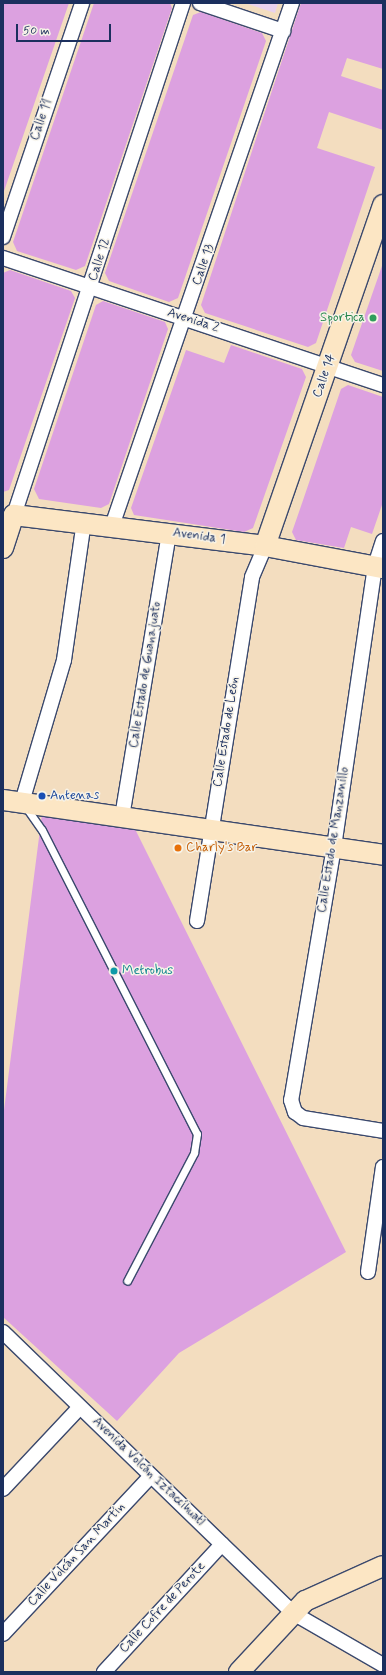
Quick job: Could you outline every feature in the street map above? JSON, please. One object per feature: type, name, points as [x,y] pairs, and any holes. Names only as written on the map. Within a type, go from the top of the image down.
[{"type":"street","name":"Calle 11","points":[[3,236],[82,3]]},
{"type":"street","name":"Calle 12","points":[[9,511],[91,288],[183,3]]},
{"type":"street","points":[[200,3],[283,31]]},
{"type":"street","name":"Calle 13","points":[[112,526],[185,319],[292,3]]},
{"type":"street","name":"Calle 14","points":[[266,546],[383,206]]},
{"type":"street","name":"Avenida 2","points":[[3,258],[383,385]]},
{"type":"street","points":[[3,548],[9,511]]},
{"type":"street","name":"Avenida 1","points":[[9,511],[266,546],[379,567]]},
{"type":"street","points":[[84,522],[64,660],[12,801],[211,828],[383,855]]},
{"type":"street","name":"Calle Estado de Guanajuato","points":[[122,817],[169,532]]},
{"type":"street","name":"Calle Estado de Manzanillo","points":[[383,541],[334,847],[291,1100],[295,1112],[304,1118],[383,1131]]},
{"type":"street","name":"Calle Estado de León","points":[[197,921],[252,577],[266,546]]},
{"type":"street","points":[[368,1272],[383,1167]]},
{"type":"street","name":"Avenida Volcán Iztaccíhuatl","points":[[5,1337],[80,1406],[293,1613],[383,1665]]},
{"type":"street","points":[[3,1488],[80,1406]]},
{"type":"street","name":"Calle Volcán San Martín","points":[[3,1634],[151,1476]]},
{"type":"street","name":"Calle Cofre de Perote","points":[[104,1672],[222,1544]]},
{"type":"street","points":[[239,1672],[305,1601],[383,1566]]},
{"type":"lane","points":[[12,801],[42,830],[197,1134],[194,1153],[127,1280]]},
{"type":"shaded area","points":[[245,3],[278,3],[275,13]]},
{"type":"building","points":[[3,3],[69,3],[3,194]]},
{"type":"building","points":[[94,3],[170,3],[172,8],[85,266],[76,270],[17,251],[13,242]]},
{"type":"building","points":[[301,3],[383,3],[383,69],[347,58],[341,76],[383,90],[383,130],[329,112],[317,148],[375,167],[316,343],[308,347],[205,313],[201,305]]},
{"type":"building","points":[[201,12],[262,33],[266,41],[178,298],[169,302],[109,281],[105,273],[193,15]]},
{"type":"building","points":[[383,263],[383,371],[355,362],[351,355]]},
{"type":"building","points":[[10,270],[71,291],[75,298],[9,490],[3,492],[3,273]]},
{"type":"building","points":[[103,301],[165,322],[168,329],[109,504],[101,508],[39,499],[34,489],[96,305]]},
{"type":"building","points":[[231,345],[302,369],[306,377],[253,528],[244,532],[134,515],[131,508],[186,350],[224,363]]},
{"type":"building","points":[[348,385],[383,397],[383,502],[372,534],[351,527],[344,548],[296,540],[292,532],[341,389]]},
{"type":"building","name":"Metrobus","points":[[42,814],[133,825],[346,1252],[179,1353],[117,1421],[3,1317],[3,1118]]},
{"type":"place","name":"Sportica","points":[[373,318]]},
{"type":"place","name":"Antenas","points":[[42,796]]},
{"type":"place","name":"Charly's Bar","points":[[178,848]]},
{"type":"place","name":"Metrobus","points":[[114,971]]}]
